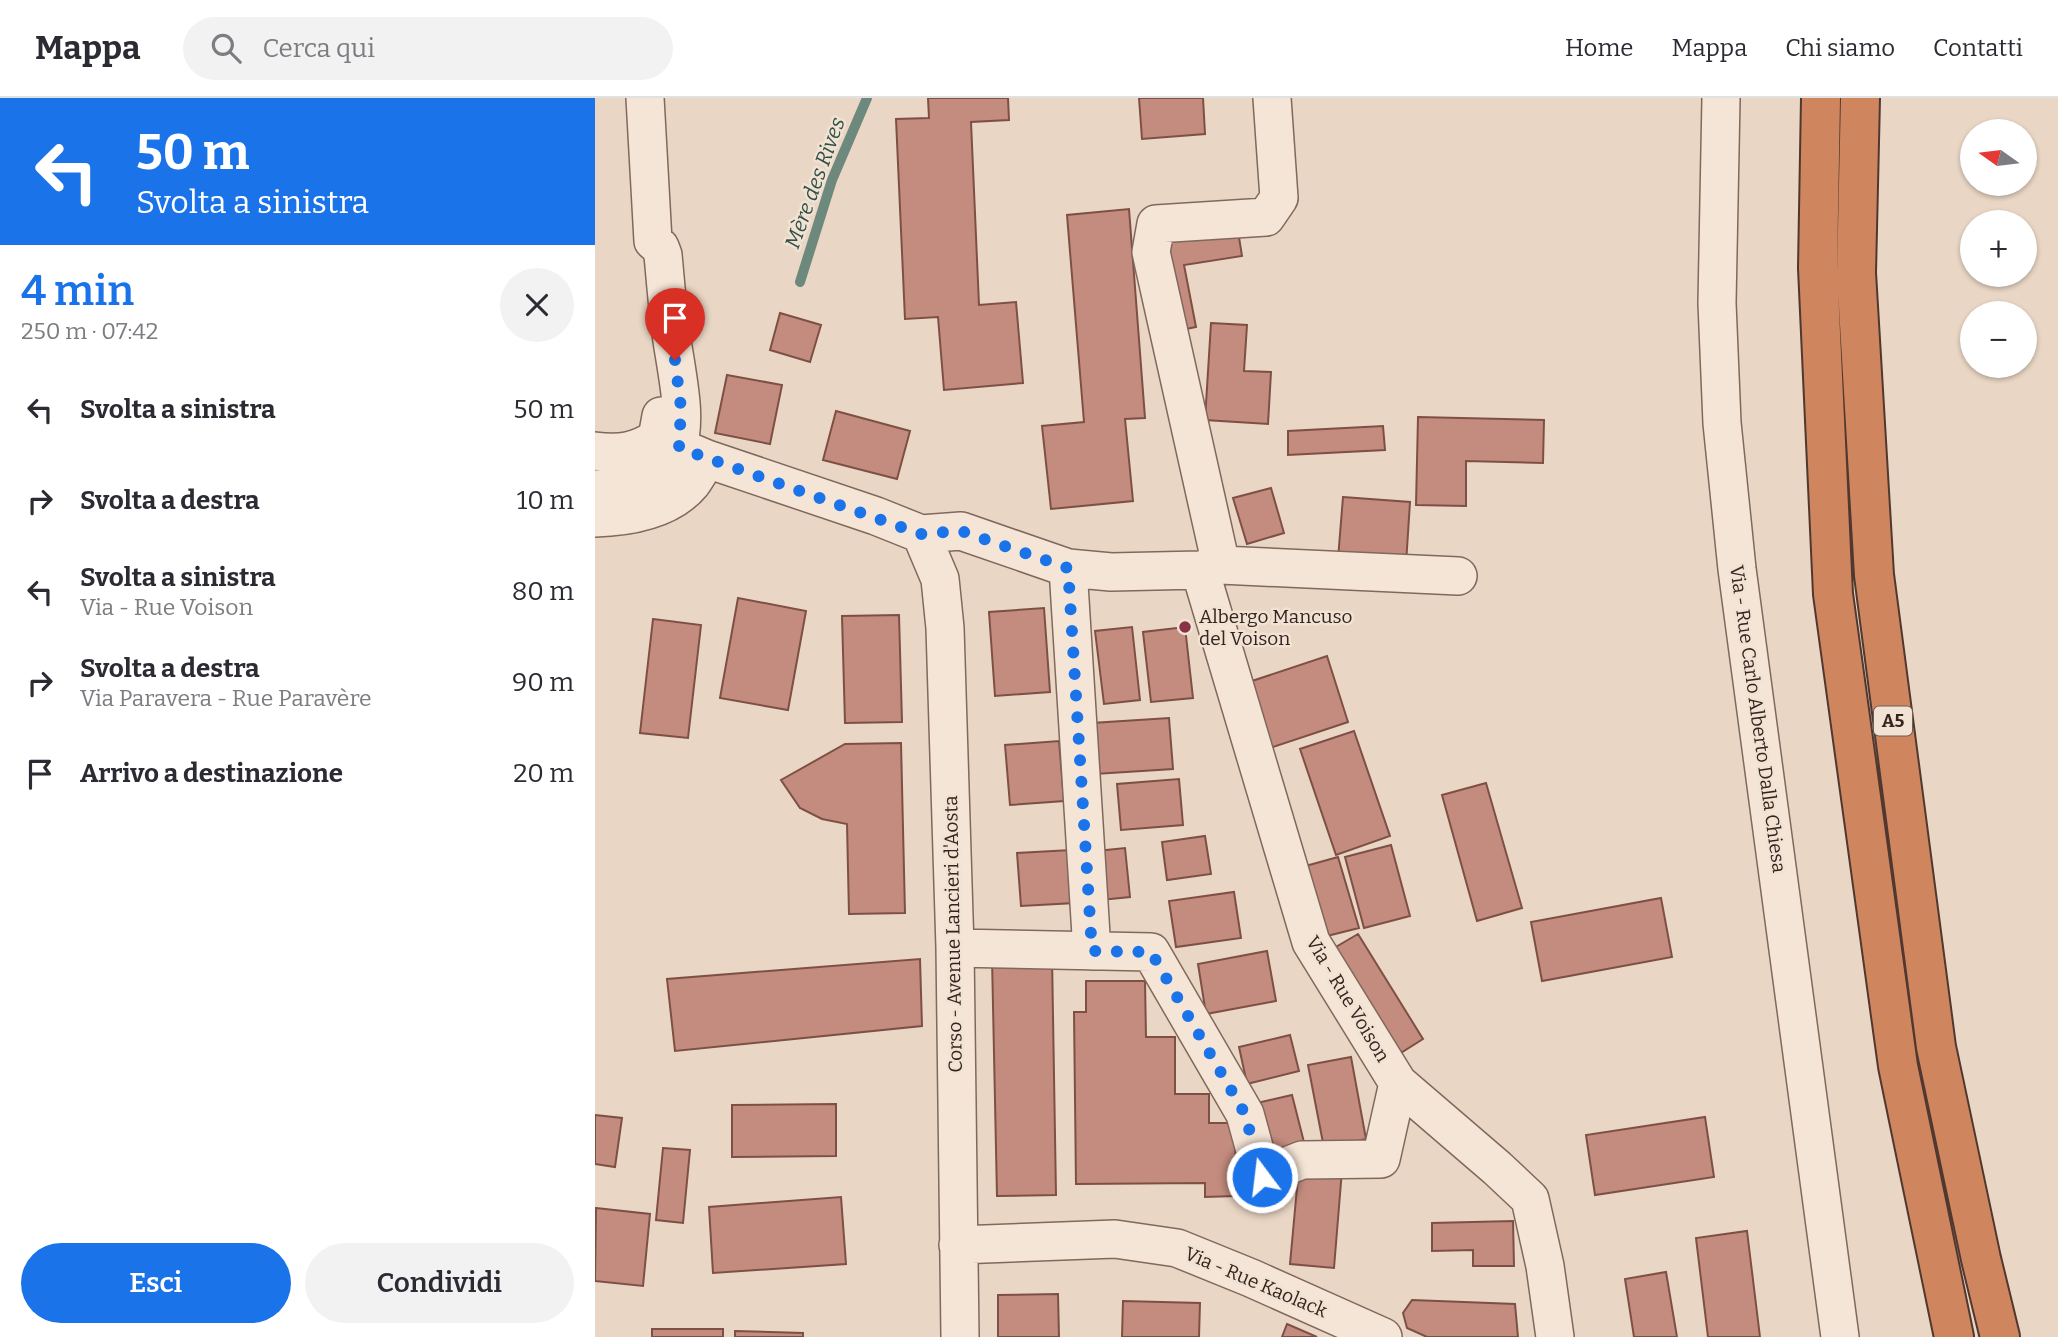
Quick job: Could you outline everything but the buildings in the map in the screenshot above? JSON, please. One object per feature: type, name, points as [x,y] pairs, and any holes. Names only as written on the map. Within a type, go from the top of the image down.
[{"type":"highway","name":"A5","points":[[1821,98],[1818,268],[1833,594],[1898,1066],[1954,1337]]},
{"type":"highway","name":"A5","points":[[1860,98],[1856,272],[1874,575],[1935,1046],[2000,1337]]},
{"type":"street","points":[[606,518],[649,511],[691,484],[681,449],[681,408],[663,256],[660,247],[653,241],[645,98]]},
{"type":"street","name":"Via - Rue Voison","points":[[1272,98],[1279,198],[1266,217],[1156,224],[1151,252],[1210,567],[1311,942],[1398,1083],[1530,1199],[1545,1266],[1555,1337]]},
{"type":"street","name":"Via - Rue Carlo Alberto Dalla Chiesa","points":[[1721,98],[1717,303],[1722,423],[1737,569],[1840,1337]]},
{"type":"street","points":[[595,452],[628,453],[644,447],[681,449],[921,534],[961,531],[1068,568],[1111,572],[1210,567],[1458,576]]},
{"type":"street","points":[[595,489],[618,488],[647,479],[666,466],[681,449]]},
{"type":"street","name":"Corso - Avenue Lancieri d'Aosta","points":[[921,534],[940,579],[945,628],[955,948],[960,1337]]},
{"type":"street","points":[[1068,568],[1092,951]]},
{"type":"street","points":[[955,948],[1151,952],[1245,1114],[1262,1177],[1302,1160],[1381,1159],[1398,1083]]},
{"type":"street","name":"Via - Rue Kaolack","points":[[958,1245],[1115,1239],[1177,1248],[1383,1337]]},
{"type":"waterway","name":"Mère des Rives","points":[[800,282],[832,180],[867,98]]},
{"type":"place","name":"Albergo Mancuso del Voison","points":[[1185,627]]},
{"type":"route","points":[[675,360],[682,428],[679,448],[921,534],[961,531],[1068,568],[1092,951],[1151,952],[1245,1114],[1262,1177]]}]
